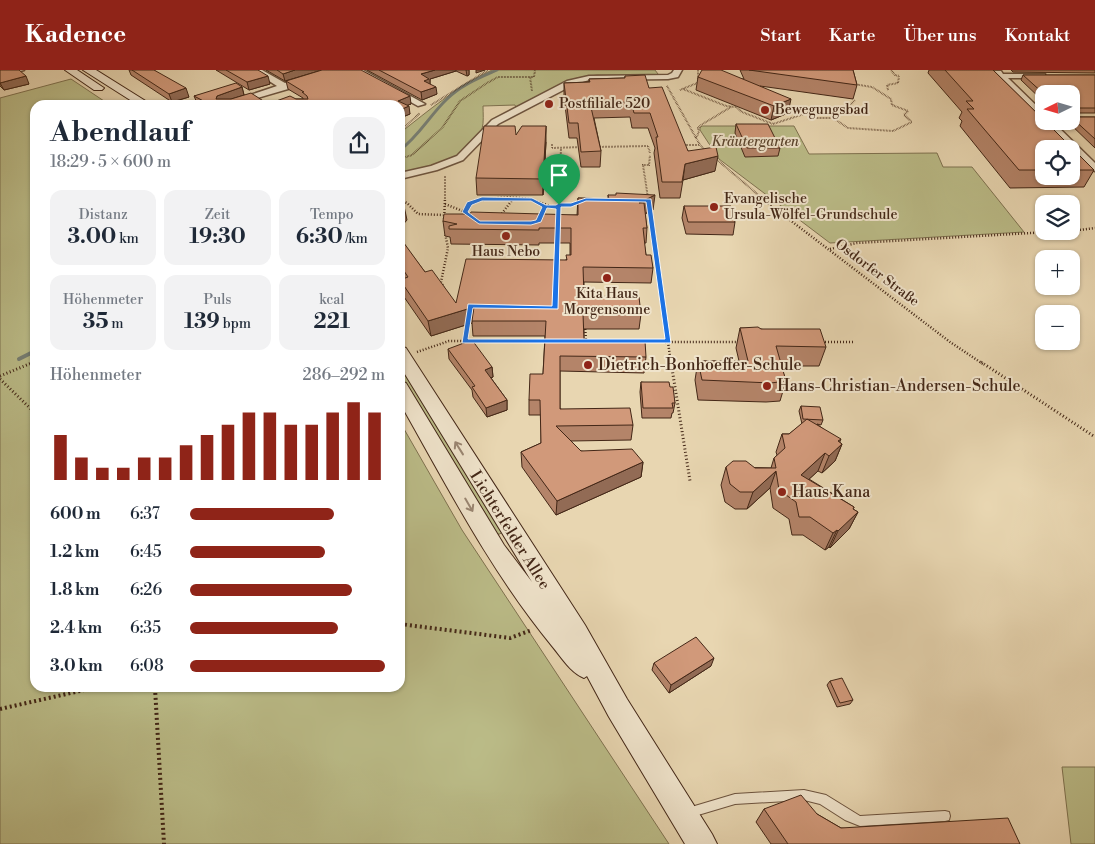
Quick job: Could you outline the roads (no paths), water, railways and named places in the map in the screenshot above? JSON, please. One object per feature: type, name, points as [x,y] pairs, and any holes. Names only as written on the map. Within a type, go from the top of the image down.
[{"type":"main road","points":[[70,70],[117,100]]},
{"type":"main road","points":[[88,70],[138,100]]},
{"type":"main road","name":"Lichterfelder Allee","points":[[405,360],[576,633],[618,708],[702,844]]},
{"type":"main road","name":"Lichterfelder Allee","points":[[405,396],[496,551],[548,623],[618,708]]},
{"type":"street","points":[[0,74],[20,70]]},
{"type":"street","points":[[256,70],[291,97]]},
{"type":"street","points":[[241,100],[336,70]]},
{"type":"street","points":[[357,70],[423,108]]},
{"type":"street","points":[[405,175],[434,168],[460,158],[495,122],[570,83],[589,78],[662,77],[675,75],[678,70]]},
{"type":"street","points":[[998,73],[1049,76]]},
{"type":"street","points":[[998,73],[1035,109]]},
{"type":"street","points":[[1056,130],[1095,168]]},
{"type":"lane","points":[[683,814],[730,800],[804,796],[822,799],[860,821],[945,816]]},
{"type":"waterway","points":[[405,146],[452,94],[470,82],[497,70]]},
{"type":"waterway","points":[[19,359],[30,354]]},
{"type":"place","name":"Postfiliale 520","points":[[549,104]]},
{"type":"place","name":"Bewegungsbad","points":[[765,110]]},
{"type":"place","name":"Evangelische Ursula-Wölfel-Grundschule","points":[[714,207]]},
{"type":"place","name":"Haus Nebo","points":[[506,236]]},
{"type":"place","name":"Kita Haus Morgensonne","points":[[607,278]]},
{"type":"place","name":"Dietrich-Bonhoeffer-Schule","points":[[588,365]]},
{"type":"place","name":"Hans-Christian-Andersen-Schule","points":[[767,386]]},
{"type":"place","name":"Haus Kana","points":[[782,492]]},
{"type":"park label","name":"Kräutergarten","points":[[755,142]]}]
